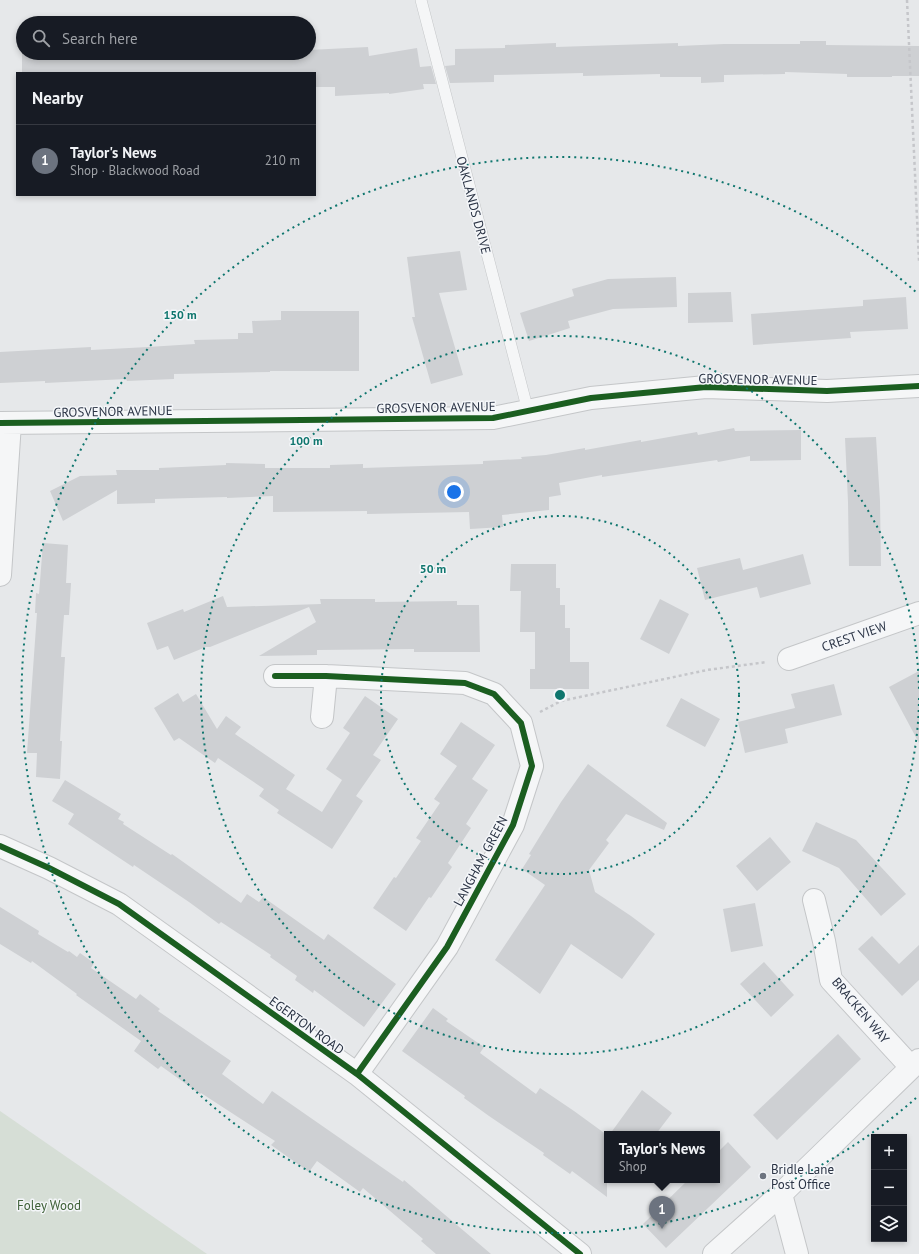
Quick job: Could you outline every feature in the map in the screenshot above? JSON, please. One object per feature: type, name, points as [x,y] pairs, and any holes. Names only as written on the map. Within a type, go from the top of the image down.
[{"type":"street","name":"GROSVENOR AVENUE","points":[[5,423],[493,418],[591,398],[706,387],[827,391],[919,386]]},
{"type":"street","points":[[0,575],[5,423]]},
{"type":"street","name":"CREST VIEW","points":[[789,659],[919,613]]},
{"type":"street","name":"LANGHAM GREEN","points":[[275,676],[326,676],[465,683],[494,694],[521,723],[532,766],[513,825],[446,947],[357,1074]]},
{"type":"street","points":[[322,717],[326,676]]},
{"type":"street","name":"EGERTON ROAD","points":[[0,846],[49,868],[119,904],[357,1074],[580,1254]]},
{"type":"street","name":"BRACKEN WAY","points":[[814,900],[832,980],[915,1064]]},
{"type":"street","points":[[714,1254],[781,1194],[915,1064]]},
{"type":"street","points":[[781,1194],[797,1254]]},
{"type":"lane","name":"OAKLANDS DRIVE","points":[[421,0],[528,410]]},
{"type":"path","points":[[907,0],[919,261]]},
{"type":"path","points":[[521,723],[561,700],[707,670],[789,659]]},
{"type":"green space","name":"Foley Wood","points":[[0,1111],[207,1254],[0,1254]]},
{"type":"building","points":[[800,41],[826,41],[826,45],[919,46],[919,76],[847,77],[847,74],[785,72],[785,74],[724,75],[724,82],[701,83],[701,77],[660,77],[660,74],[583,76],[583,73],[494,75],[494,82],[450,83],[445,66],[455,65],[455,49],[505,48],[505,45],[556,43],[556,47],[678,43],[678,46],[724,44],[800,44]]},
{"type":"building","points":[[368,47],[369,56],[417,48],[420,67],[431,66],[436,84],[423,84],[424,89],[389,94],[335,96],[335,87],[316,87],[316,72],[22,72],[22,60],[316,60],[316,50]]},
{"type":"building","points":[[460,251],[467,290],[439,293],[463,375],[431,384],[412,317],[415,317],[407,257]]},
{"type":"building","points":[[676,277],[677,307],[613,309],[568,321],[570,328],[529,341],[520,313],[574,296],[572,289],[608,279]]},
{"type":"building","points":[[731,292],[733,322],[688,323],[688,293]]},
{"type":"building","points":[[906,297],[908,329],[850,332],[851,338],[753,345],[751,314],[863,306],[863,300]]},
{"type":"building","points":[[281,311],[359,311],[359,371],[270,371],[174,374],[174,379],[0,383],[0,352],[91,347],[91,350],[148,347],[195,344],[194,340],[238,339],[238,333],[253,333],[252,321],[281,320]]},
{"type":"building","points":[[734,428],[735,431],[801,430],[801,460],[750,461],[750,456],[718,462],[717,460],[602,477],[602,475],[559,483],[561,495],[549,497],[549,510],[502,515],[503,527],[470,529],[469,512],[367,514],[367,511],[273,512],[273,496],[155,499],[155,503],[117,504],[117,490],[63,521],[50,491],[80,476],[117,475],[116,470],[159,470],[159,468],[226,465],[226,463],[265,464],[265,468],[330,468],[330,465],[363,464],[363,468],[483,464],[483,461],[522,459],[521,457],[546,455],[585,448],[585,450],[697,432],[698,435]]},
{"type":"building","points":[[876,437],[880,501],[881,566],[849,566],[845,438]]},
{"type":"building","points":[[43,543],[68,545],[66,583],[71,583],[69,615],[64,615],[61,657],[65,657],[60,741],[62,741],[60,779],[36,777],[37,753],[27,753],[37,613],[35,613],[36,593],[39,594]]},
{"type":"building","points":[[803,554],[811,584],[760,598],[757,587],[705,600],[697,568],[740,558],[743,570]]},
{"type":"building","points":[[511,564],[556,564],[556,588],[560,588],[560,605],[565,605],[565,628],[570,628],[570,662],[589,662],[589,689],[530,689],[530,669],[535,669],[535,632],[520,632],[521,591],[510,591]]},
{"type":"building","points":[[223,596],[227,607],[321,604],[320,599],[375,599],[375,602],[457,601],[457,605],[479,605],[480,652],[414,652],[414,649],[317,650],[317,655],[259,656],[316,622],[309,607],[174,660],[168,646],[157,650],[147,623],[183,609],[184,612]]},
{"type":"building","points":[[660,599],[689,614],[669,654],[640,639]]},
{"type":"building","points":[[919,671],[919,743],[889,687]]},
{"type":"building","points":[[834,684],[842,715],[785,729],[788,743],[745,753],[738,722],[795,708],[791,694]]},
{"type":"building","points":[[178,693],[183,702],[196,694],[217,729],[226,716],[241,727],[235,734],[295,775],[286,789],[322,812],[342,780],[326,769],[350,733],[343,728],[365,696],[398,719],[373,755],[381,760],[356,796],[363,801],[332,849],[277,813],[279,810],[259,796],[264,789],[218,758],[215,763],[179,738],[174,741],[154,708]]},
{"type":"building","points":[[681,698],[720,719],[705,747],[666,726]]},
{"type":"building","points":[[461,722],[495,745],[472,779],[488,790],[466,824],[471,828],[448,863],[452,867],[406,931],[373,908],[394,877],[396,878],[421,841],[416,838],[440,803],[434,799],[457,766],[440,754]]},
{"type":"building","points":[[588,764],[667,823],[664,830],[626,814],[606,840],[609,843],[589,870],[595,892],[655,934],[622,979],[571,944],[540,994],[495,960],[545,885],[522,869],[531,855],[529,854],[561,802]]},
{"type":"building","points":[[65,780],[121,814],[118,819],[124,822],[123,824],[171,855],[172,854],[241,903],[247,894],[259,902],[263,897],[324,940],[328,934],[396,984],[364,1027],[314,990],[313,993],[295,980],[297,976],[270,957],[271,955],[221,922],[219,924],[134,865],[133,867],[68,824],[74,814],[52,801]]},
{"type":"building","points":[[816,822],[856,840],[906,894],[881,916],[839,868],[802,851]]},
{"type":"building","points":[[770,837],[791,862],[757,891],[736,866]]},
{"type":"building","points":[[755,903],[763,946],[731,952],[723,909]]},
{"type":"building","points":[[0,907],[39,931],[38,934],[68,952],[69,951],[77,957],[80,953],[94,963],[91,968],[136,999],[140,994],[160,1009],[158,1011],[231,1061],[222,1074],[263,1104],[272,1091],[403,1182],[404,1180],[491,1254],[436,1254],[421,1241],[423,1239],[363,1188],[360,1192],[317,1161],[309,1172],[271,1145],[275,1141],[201,1093],[200,1094],[161,1066],[158,1069],[134,1051],[141,1041],[76,995],[77,994],[32,961],[31,963],[0,944]]},
{"type":"building","points":[[872,936],[899,964],[919,945],[919,980],[902,996],[858,949]]},
{"type":"building","points":[[764,962],[794,995],[771,1017],[740,984]]},
{"type":"building","points":[[433,1008],[448,1019],[446,1021],[484,1047],[480,1053],[536,1094],[540,1088],[604,1133],[604,1183],[607,1183],[607,1197],[572,1171],[570,1174],[543,1155],[544,1153],[489,1116],[464,1098],[465,1096],[402,1051]]},
{"type":"building","points":[[838,1034],[861,1059],[777,1140],[753,1115]]},
{"type":"building","points":[[642,1090],[672,1113],[658,1131],[612,1131]]},
{"type":"building","points":[[728,1142],[751,1167],[666,1248],[643,1224],[685,1183],[720,1183],[720,1150]]},
{"type":"cycle path","points":[[0,423],[493,418],[591,398],[706,387],[827,391],[919,386]]},
{"type":"cycle path","points":[[275,676],[326,676],[465,683],[494,694],[521,723],[532,766],[513,825],[447,947],[357,1074]]},
{"type":"cycle path","points":[[0,846],[49,868],[119,904],[357,1074],[580,1254]]},
{"type":"place","name":"Bridle Lane Post Office","points":[[763,1176]]},
{"type":"place","name":"Taylor's News","points":[[662,1229]]}]
